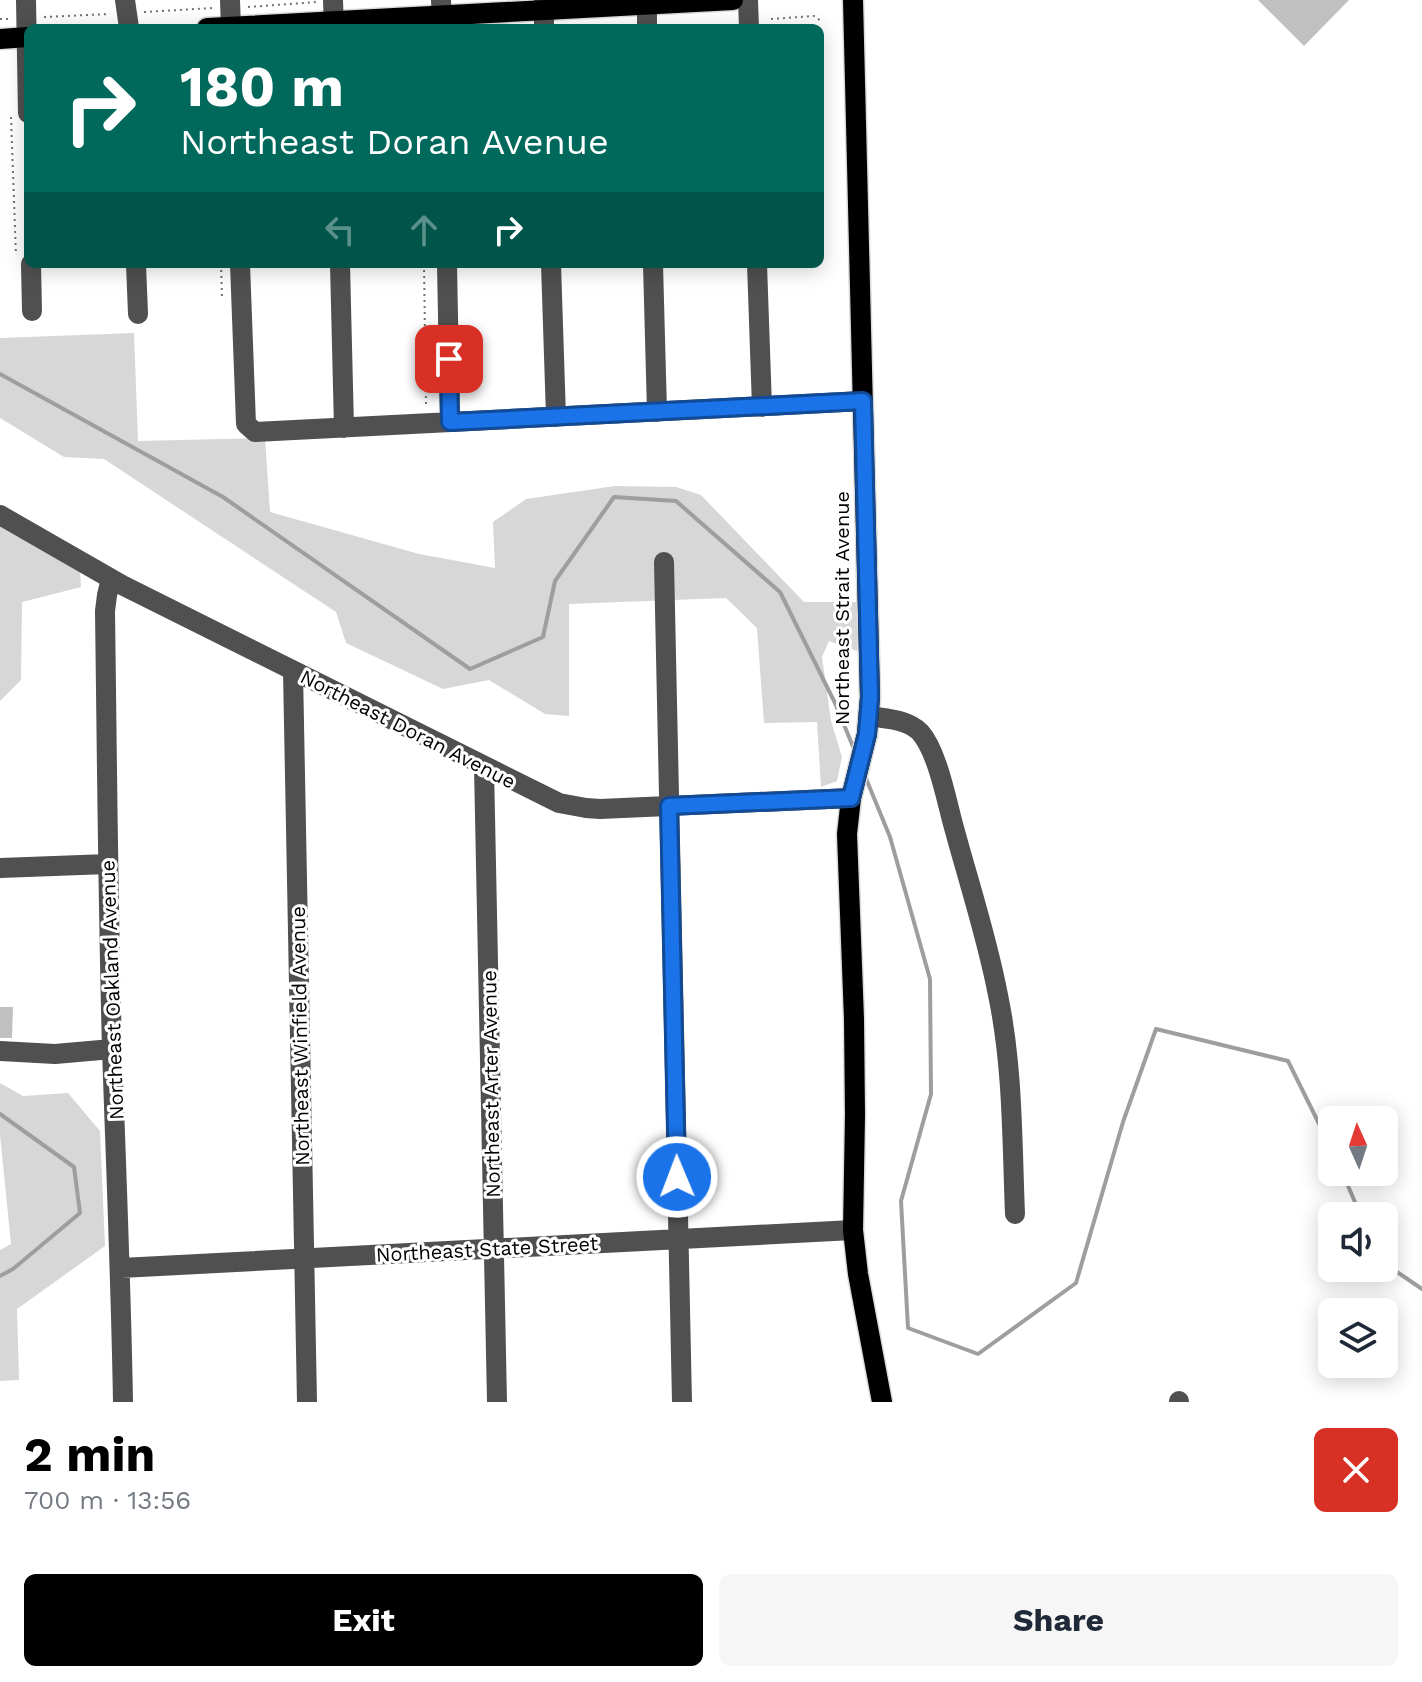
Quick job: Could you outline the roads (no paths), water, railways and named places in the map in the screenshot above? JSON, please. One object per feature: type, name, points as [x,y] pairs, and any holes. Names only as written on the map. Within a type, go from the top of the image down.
[{"type":"main road","points":[[231,16],[544,13],[647,2],[733,0]]},
{"type":"main road","name":"Northeast Strait Avenue","points":[[853,0],[870,697],[867,734],[851,798],[847,834],[854,1019],[853,1230],[882,1402]]},
{"type":"street","points":[[748,0],[749,24]]},
{"type":"street","points":[[647,2],[647,24]]},
{"type":"street","points":[[15,24],[20,114]]},
{"type":"street","points":[[25,268],[32,311]]},
{"type":"street","points":[[136,268],[138,314]]},
{"type":"street","points":[[240,268],[246,424],[259,432],[863,401]]},
{"type":"street","points":[[340,268],[344,428]]},
{"type":"street","points":[[447,268],[450,422]]},
{"type":"street","points":[[551,268],[556,417]]},
{"type":"street","points":[[653,268],[657,412]]},
{"type":"street","points":[[757,268],[762,407]]},
{"type":"street","name":"Northeast Doran Avenue","points":[[0,515],[111,579],[547,798],[572,806],[600,809],[851,798]]},
{"type":"street","points":[[664,562],[682,1402]]},
{"type":"street","name":"Northeast Oakland Avenue","points":[[111,579],[105,611],[108,864],[123,1402]]},
{"type":"street","name":"Northeast Winfield Avenue","points":[[293,671],[307,1402]]},
{"type":"street","points":[[869,716],[913,726],[929,744],[939,774],[999,996],[1010,1090],[1015,1214]]},
{"type":"street","name":"Northeast Arter Avenue","points":[[484,767],[497,1402]]},
{"type":"street","points":[[0,868],[108,864]]},
{"type":"street","points":[[0,1051],[55,1054],[112,1049]]},
{"type":"street","name":"Northeast State Street","points":[[121,1268],[853,1230]]},
{"type":"waterway","points":[[0,374],[223,497],[470,669],[543,637],[555,581],[614,497],[676,501],[780,592],[835,703],[854,749]]},
{"type":"waterway","points":[[865,776],[890,837],[930,979],[931,1094],[901,1201],[908,1328],[978,1354],[1076,1283],[1123,1122],[1156,1029],[1288,1061],[1318,1122]]},
{"type":"waterway","points":[[0,1114],[74,1167],[80,1213],[13,1269],[0,1276]]},
{"type":"waterway","points":[[1348,1186],[1355,1202]]},
{"type":"waterway","points":[[1398,1273],[1422,1289]]}]
